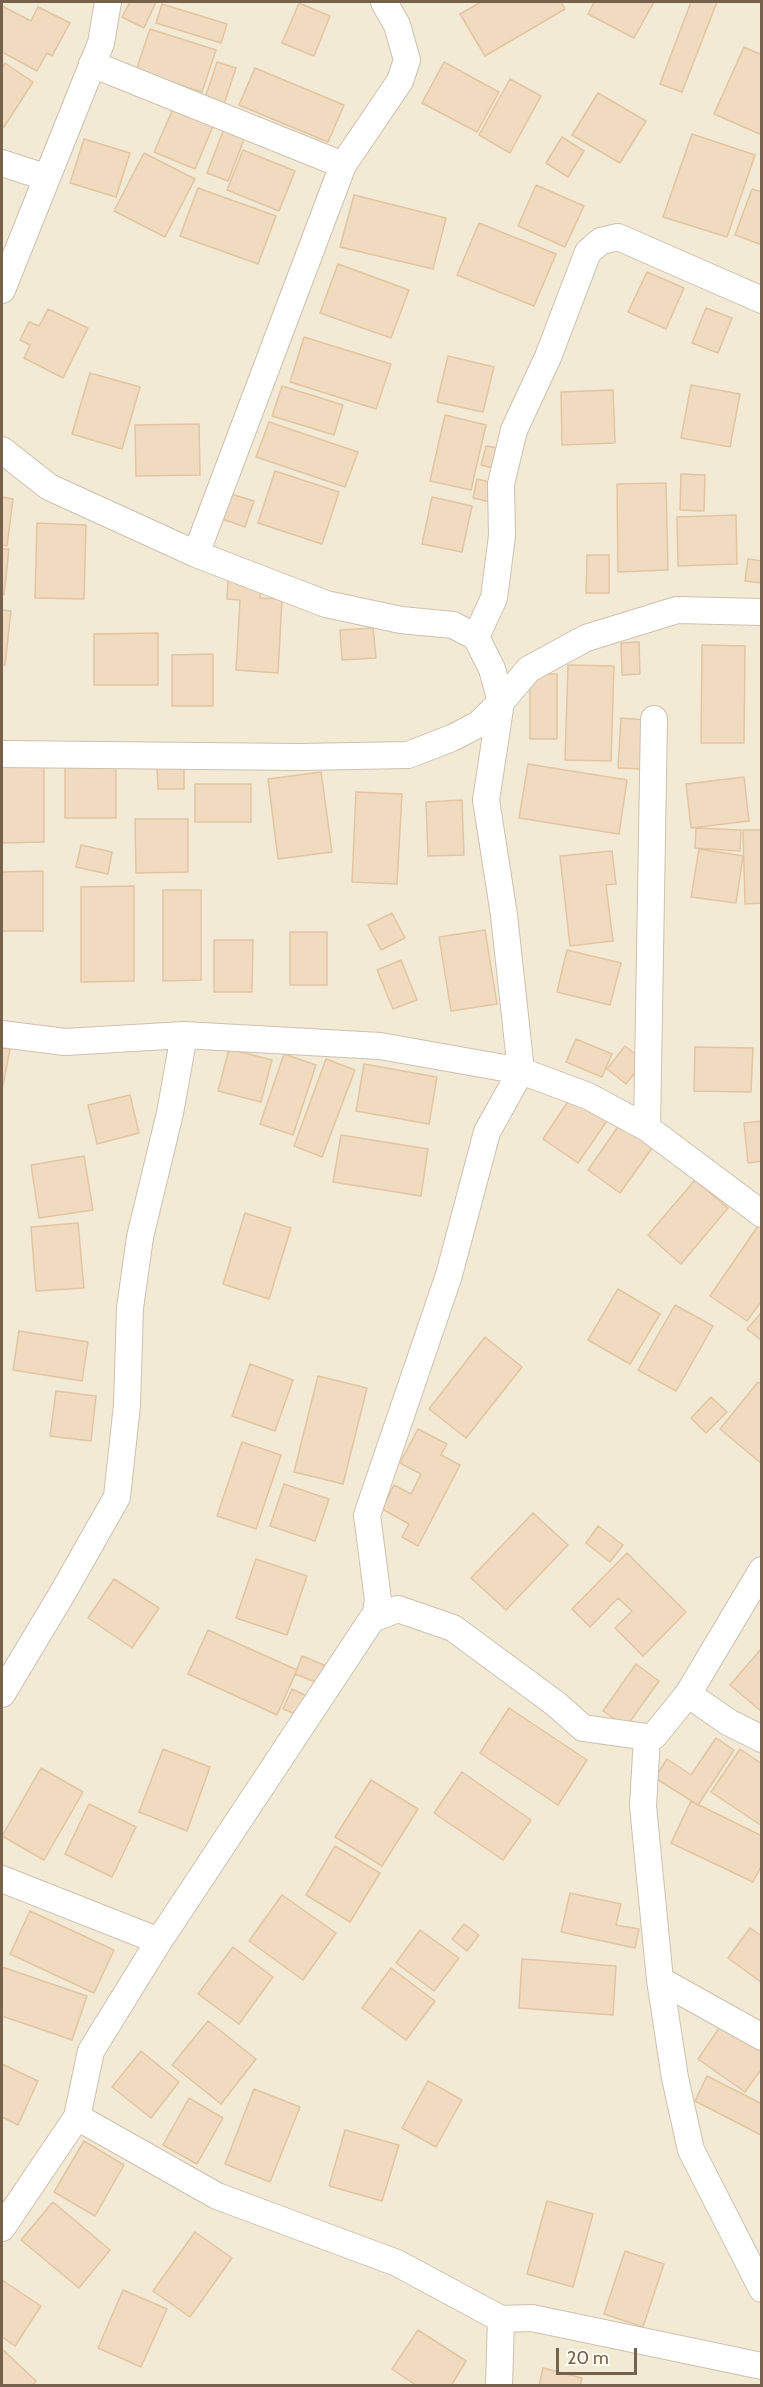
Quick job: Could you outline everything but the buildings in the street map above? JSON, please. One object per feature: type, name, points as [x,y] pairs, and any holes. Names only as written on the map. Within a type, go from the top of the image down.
[{"type":"street","points":[[2,290],[45,177],[101,43],[108,2]]},
{"type":"street","points":[[196,554],[343,165],[400,81],[407,60],[398,25],[384,2]]},
{"type":"street","points":[[92,64],[343,165]]},
{"type":"street","points":[[2,163],[45,177]]},
{"type":"street","points":[[476,637],[494,598],[502,536],[501,484],[514,430],[548,357],[588,252],[601,241],[618,237],[762,300]]},
{"type":"street","points":[[2,450],[49,487],[196,554],[326,604],[401,620],[453,625],[476,637],[492,669],[501,702],[486,800],[504,915],[521,1071],[487,1132],[449,1275],[367,1515],[378,1600],[375,1618]]},
{"type":"street","points":[[2,754],[300,757],[408,755],[452,738],[478,724],[501,702],[529,669],[586,638],[677,610],[762,612]]},
{"type":"street","points":[[648,1128],[654,719]]},
{"type":"street","points":[[2,1034],[65,1042],[184,1035],[380,1046],[521,1071],[588,1096],[648,1128],[762,1214]]},
{"type":"street","points":[[2,1694],[63,1594],[117,1497],[127,1405],[130,1308],[140,1237],[170,1113],[184,1035]]},
{"type":"street","points":[[2,2228],[77,2117],[91,2051],[159,1941],[366,1628],[375,1618],[398,1609],[453,1628],[556,1704],[583,1728],[648,1737],[654,1736],[688,1694],[762,1570]]},
{"type":"street","points":[[688,1694],[728,1722],[762,1739]]},
{"type":"street","points":[[648,1737],[643,1806],[660,1980],[675,2078],[691,2150],[762,2289]]},
{"type":"street","points":[[2,1879],[159,1941]]},
{"type":"street","points":[[660,1980],[762,2037]]},
{"type":"street","points":[[77,2117],[217,2196],[397,2263],[501,2319],[532,2318],[762,2366]]},
{"type":"street","points":[[499,2385],[501,2319]]},
{"type":"shaded area","points":[[2,2],[761,2],[761,2385],[2,2385]]}]
